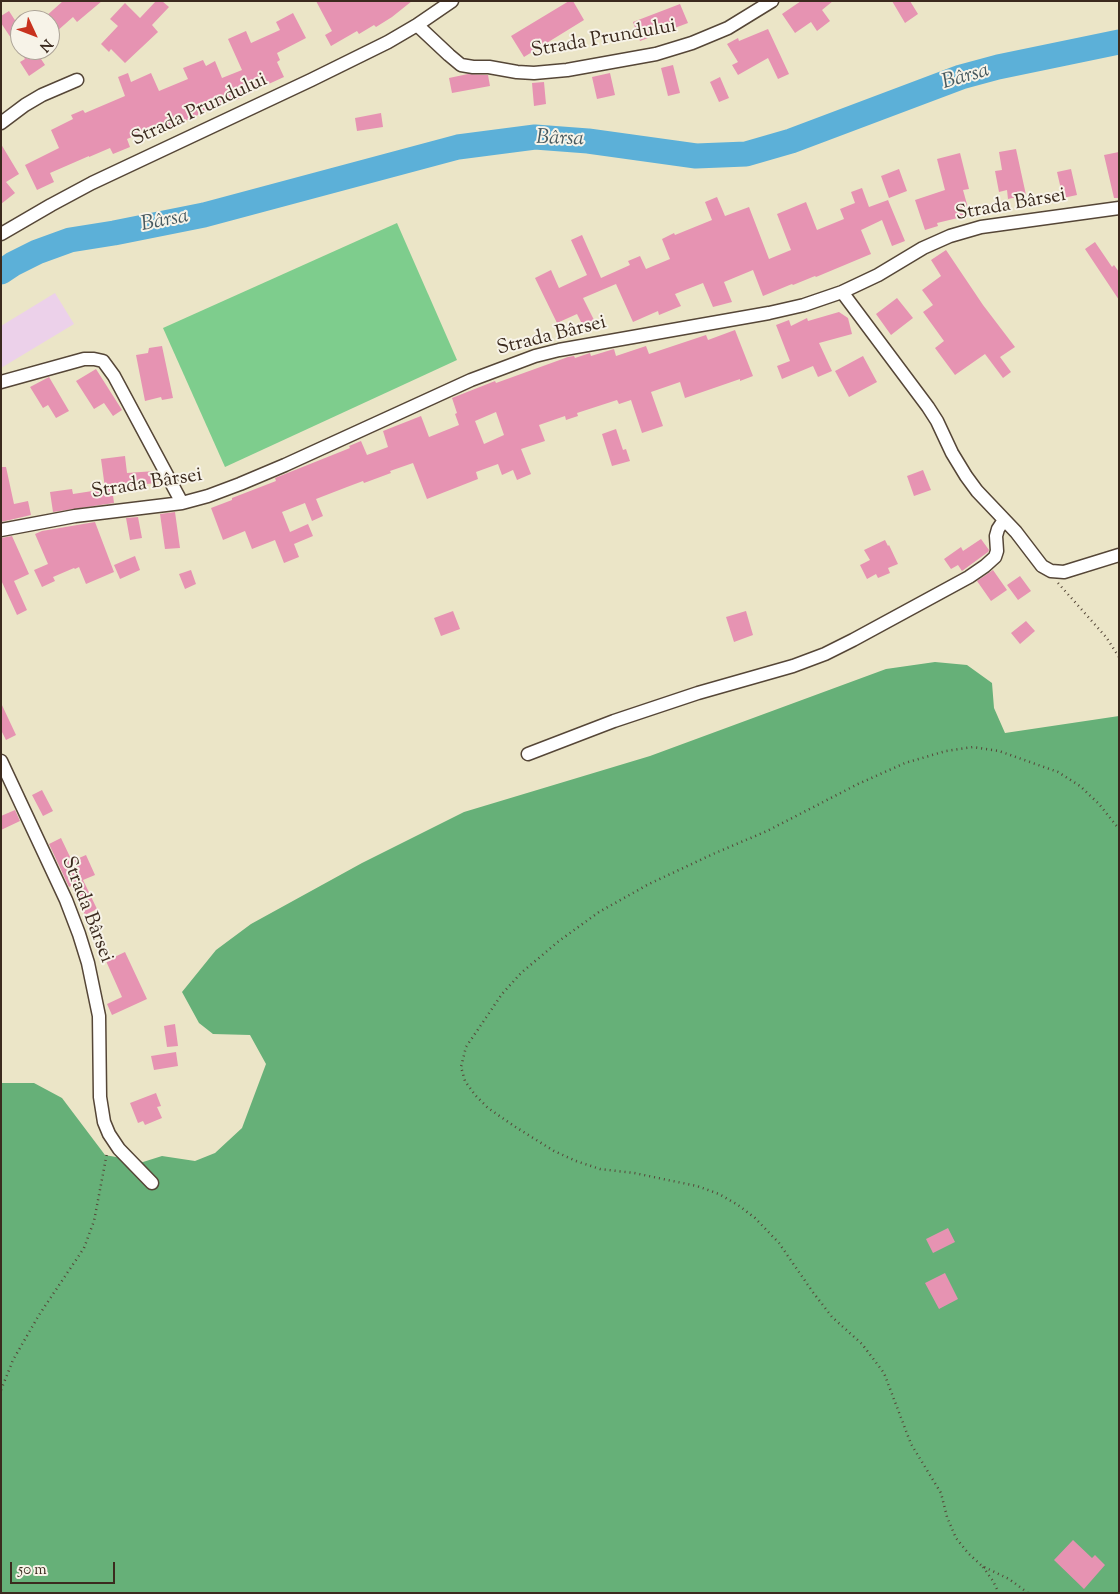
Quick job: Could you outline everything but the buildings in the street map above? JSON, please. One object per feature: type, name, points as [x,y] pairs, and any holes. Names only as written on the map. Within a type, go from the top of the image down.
[{"type":"street","name":"Strada Prundului","points":[[1,234],[92,183],[388,42],[452,1]]},
{"type":"street","name":"Strada Prundului","points":[[417,25],[461,65],[473,67],[489,66],[517,72],[534,73],[576,68],[656,54],[692,44],[728,28],[772,1]]},
{"type":"street","points":[[1,124],[25,105],[42,95],[77,80]]},
{"type":"street","name":"Strada Bârsei","points":[[1,530],[75,516],[182,503],[208,496],[240,484],[427,399],[503,367],[535,356],[590,344],[769,313],[842,292],[950,236],[981,227],[1119,208]]},
{"type":"street","points":[[842,292],[928,407],[966,476],[977,491],[1021,538],[1042,566],[1051,571],[1064,572],[1119,555]]},
{"type":"street","points":[[1,382],[84,359],[103,361],[114,376],[182,503]]},
{"type":"street","points":[[528,754],[614,721],[698,693],[793,666],[825,654],[854,640],[969,577],[995,558],[997,551],[996,536],[1004,520]]},
{"type":"street","name":"Strada Bârsei","points":[[1,761],[66,900],[88,963],[99,1016],[100,1098],[104,1122],[119,1149],[152,1183]]},
{"type":"path","points":[[1051,571],[1060,587],[1106,637],[1119,657]]},
{"type":"path","points":[[999,1593],[982,1566],[968,1554],[956,1538],[947,1516],[941,1493],[911,1444],[884,1373],[862,1344],[832,1317],[779,1243],[755,1218],[719,1194],[697,1186],[600,1168],[576,1161],[554,1151],[488,1108],[465,1081],[461,1067],[466,1047],[502,994],[521,972],[599,912],[649,884],[767,831],[858,784],[905,763],[946,751],[973,747],[999,751],[1058,772],[1080,786],[1099,804],[1119,830]]},
{"type":"path","points":[[1,1390],[13,1360],[39,1315],[84,1248],[94,1221],[105,1170],[109,1134]]},
{"type":"path","points":[[982,1566],[1009,1579],[1028,1593]]},
{"type":"shaded area","points":[[55,293],[74,324],[1,368],[1,326]]},
{"type":"green space","points":[[397,223],[457,360],[225,467],[163,328]]},
{"type":"green space","points":[[935,662],[967,665],[992,683],[994,708],[1005,733],[1119,716],[1119,1593],[1,1593],[1,1083],[34,1083],[62,1098],[105,1155],[143,1162],[162,1156],[195,1161],[215,1153],[242,1128],[266,1064],[250,1035],[213,1034],[199,1023],[182,992],[216,950],[251,924],[362,863],[464,812],[650,756],[886,669]]},
{"type":"waterway","name":"Bârsa","points":[[1,272],[37,252],[70,240],[204,215],[458,147],[535,137],[588,141],[696,156],[746,154],[791,141],[961,77],[998,67],[1119,42]]}]
